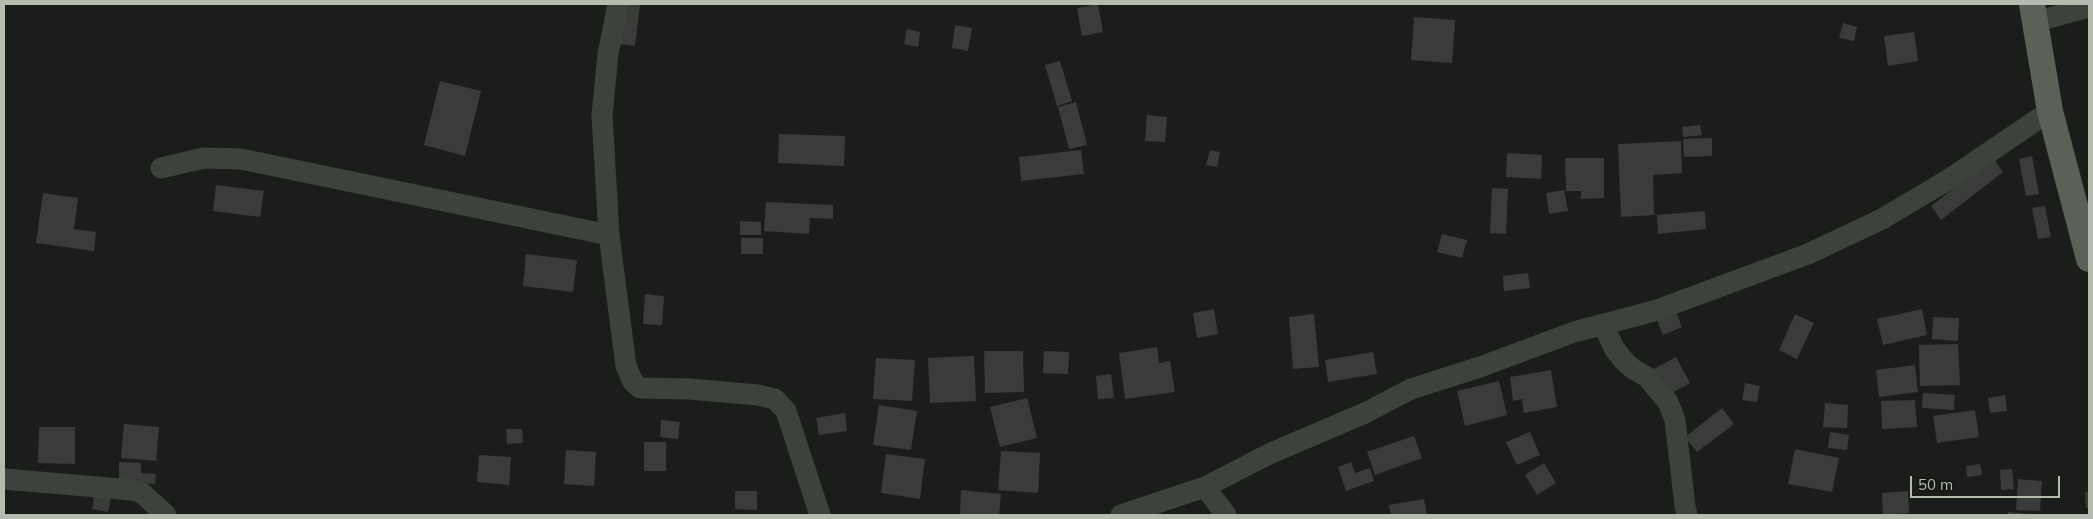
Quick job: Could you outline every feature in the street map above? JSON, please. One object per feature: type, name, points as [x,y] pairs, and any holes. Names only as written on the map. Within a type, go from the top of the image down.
[{"type":"main road","points":[[2033,13],[2050,111],[2089,259]]},
{"type":"street","points":[[618,4],[608,54],[602,115],[609,234],[626,366],[633,382],[640,388],[758,395],[775,399],[786,411],[820,515]]},
{"type":"street","points":[[2033,13],[2089,7]]},
{"type":"street","points":[[1121,515],[1205,486],[1269,454],[1365,413],[1411,389],[1480,367],[1574,332],[1654,311],[1808,254],[1882,219],[1951,178],[2050,111]]},
{"type":"street","points":[[161,168],[204,158],[241,159],[609,234]]},
{"type":"street","points":[[1603,324],[1614,348],[1624,361],[1647,377],[1668,402],[1675,420],[1687,515]]},
{"type":"street","points":[[4,479],[132,490],[142,493],[166,515]]},
{"type":"street","points":[[1205,486],[1226,515]]},
{"type":"building","points":[[622,4],[640,4],[635,46],[618,44]]},
{"type":"building","points":[[1098,4],[1103,32],[1082,36],[1077,8]]},
{"type":"building","points":[[1414,17],[1455,20],[1452,63],[1411,60]]},
{"type":"building","points":[[1843,23],[1857,27],[1854,41],[1839,38]]},
{"type":"building","points":[[955,25],[972,28],[968,51],[952,48]]},
{"type":"building","points":[[907,29],[920,32],[918,47],[904,44]]},
{"type":"building","points":[[1914,32],[1918,61],[1888,66],[1884,36]]},
{"type":"building","points":[[1060,61],[1072,101],[1057,106],[1045,65]]},
{"type":"building","points":[[440,81],[481,91],[465,156],[424,145]]},
{"type":"building","points":[[1076,102],[1087,145],[1069,149],[1058,107]]},
{"type":"building","points":[[1147,115],[1167,117],[1165,142],[1145,141]]},
{"type":"building","points":[[1700,125],[1702,135],[1683,137],[1682,127]]},
{"type":"building","points":[[779,134],[845,136],[844,166],[778,163]]},
{"type":"building","points":[[1712,138],[1712,156],[1684,157],[1683,139]]},
{"type":"building","points":[[1681,141],[1682,173],[1653,175],[1654,215],[1621,217],[1618,144]]},
{"type":"building","points":[[1081,150],[1084,174],[1021,181],[1019,157]]},
{"type":"building","points":[[1210,150],[1220,152],[1217,167],[1206,165]]},
{"type":"building","points":[[1507,153],[1542,155],[1541,179],[1506,177]]},
{"type":"building","points":[[2032,156],[2039,194],[2026,196],[2019,159]]},
{"type":"building","points":[[1565,158],[1604,158],[1604,198],[1581,199],[1581,191],[1566,191]]},
{"type":"building","points":[[1993,158],[2003,172],[1941,220],[1931,206]]},
{"type":"building","points":[[216,185],[264,191],[260,217],[213,211]]},
{"type":"building","points":[[1492,188],[1508,189],[1506,234],[1490,233]]},
{"type":"building","points":[[1564,190],[1568,211],[1549,214],[1546,193]]},
{"type":"building","points":[[43,193],[78,198],[74,229],[96,232],[94,251],[36,243]]},
{"type":"building","points":[[766,202],[833,205],[833,219],[810,218],[809,234],[764,231]]},
{"type":"building","points":[[2045,206],[2051,237],[2038,239],[2032,208]]},
{"type":"building","points":[[1705,211],[1706,229],[1658,234],[1657,215]]},
{"type":"building","points":[[740,221],[761,222],[761,235],[740,235]]},
{"type":"building","points":[[1442,234],[1467,240],[1462,258],[1437,252]]},
{"type":"building","points":[[741,238],[763,238],[763,254],[741,254]]},
{"type":"building","points":[[526,254],[577,260],[573,292],[523,286]]},
{"type":"building","points":[[1528,273],[1530,288],[1504,291],[1503,276]]},
{"type":"building","points":[[645,294],[664,296],[662,325],[643,324]]},
{"type":"building","points":[[1214,309],[1218,334],[1197,338],[1193,313]]},
{"type":"building","points":[[1922,309],[1927,335],[1883,345],[1877,319]]},
{"type":"building","points":[[1676,312],[1682,327],[1663,335],[1657,320]]},
{"type":"building","points":[[1314,314],[1319,367],[1293,369],[1289,317]]},
{"type":"building","points":[[1795,314],[1814,323],[1797,359],[1779,350]]},
{"type":"building","points":[[1933,317],[1959,318],[1958,341],[1932,339]]},
{"type":"building","points":[[1958,344],[1960,385],[1920,386],[1919,345]]},
{"type":"building","points":[[1157,347],[1159,363],[1170,361],[1175,392],[1125,399],[1119,353]]},
{"type":"building","points":[[984,351],[1023,351],[1024,392],[985,393]]},
{"type":"building","points":[[1044,351],[1069,352],[1068,374],[1043,373]]},
{"type":"building","points":[[1373,352],[1377,374],[1328,382],[1325,360]]},
{"type":"building","points":[[974,356],[976,401],[930,403],[928,358]]},
{"type":"building","points":[[1676,357],[1690,383],[1667,396],[1652,370]]},
{"type":"building","points":[[876,358],[915,360],[912,401],[873,399]]},
{"type":"building","points":[[1915,365],[1918,392],[1879,397],[1876,370]]},
{"type":"building","points":[[1551,370],[1557,407],[1524,413],[1522,399],[1513,401],[1510,377]]},
{"type":"building","points":[[1111,374],[1114,398],[1098,399],[1096,376]]},
{"type":"building","points":[[1499,381],[1507,415],[1465,426],[1457,391]]},
{"type":"building","points":[[1745,383],[1760,386],[1757,402],[1742,400]]},
{"type":"building","points":[[1923,393],[1955,395],[1954,410],[1922,408]]},
{"type":"building","points":[[2005,395],[2007,411],[1990,413],[1988,398]]},
{"type":"building","points":[[1027,398],[1037,438],[1000,447],[990,407]]},
{"type":"building","points":[[1915,400],[1917,427],[1882,429],[1881,401]]},
{"type":"building","points":[[1825,403],[1848,405],[1847,428],[1823,427]]},
{"type":"building","points":[[879,405],[917,411],[911,450],[873,445]]},
{"type":"building","points":[[1722,408],[1734,424],[1697,452],[1685,437]]},
{"type":"building","points":[[1975,410],[1979,437],[1937,443],[1933,416]]},
{"type":"building","points":[[845,413],[847,431],[819,435],[816,418]]},
{"type":"building","points":[[661,420],[680,422],[678,439],[660,437]]},
{"type":"building","points":[[124,424],[159,427],[156,461],[121,458]]},
{"type":"building","points":[[39,427],[75,427],[75,464],[38,463]]},
{"type":"building","points":[[506,429],[522,429],[523,443],[507,444]]},
{"type":"building","points":[[1530,432],[1540,455],[1517,465],[1506,442]]},
{"type":"building","points":[[1830,432],[1849,435],[1847,450],[1828,448]]},
{"type":"building","points":[[1414,436],[1422,458],[1375,475],[1367,452]]},
{"type":"building","points":[[644,442],[666,442],[666,471],[644,471]]},
{"type":"building","points":[[1795,449],[1839,458],[1832,492],[1788,484]]},
{"type":"building","points":[[566,450],[596,452],[594,486],[564,484]]},
{"type":"building","points":[[1001,451],[1040,453],[1038,493],[998,490]]},
{"type":"building","points":[[886,454],[925,459],[920,499],[881,493]]},
{"type":"building","points":[[479,455],[511,457],[509,485],[477,482]]},
{"type":"building","points":[[119,462],[141,463],[141,473],[156,474],[155,484],[119,483]]},
{"type":"building","points":[[1351,462],[1355,473],[1370,468],[1374,481],[1346,491],[1338,467]]},
{"type":"building","points":[[1544,463],[1556,483],[1537,495],[1525,475]]},
{"type":"building","points":[[1980,464],[1982,475],[1967,477],[1966,466]]},
{"type":"building","points":[[2012,469],[2014,489],[2001,490],[2000,470]]},
{"type":"building","points":[[2018,479],[2042,481],[2040,511],[2016,510]]},
{"type":"building","points":[[961,490],[1001,494],[999,515],[960,514]]},
{"type":"building","points":[[735,491],[757,491],[757,510],[735,509]]},
{"type":"building","points":[[1908,491],[1909,513],[1883,515],[1882,493]]},
{"type":"building","points":[[95,492],[111,495],[108,512],[92,509]]},
{"type":"building","points":[[2085,492],[2089,492],[2089,508],[2086,508]]},
{"type":"building","points":[[1424,499],[1427,515],[1391,515],[1389,505]]},
{"type":"building","points":[[2008,512],[2030,514],[2030,515],[2008,515]]}]
